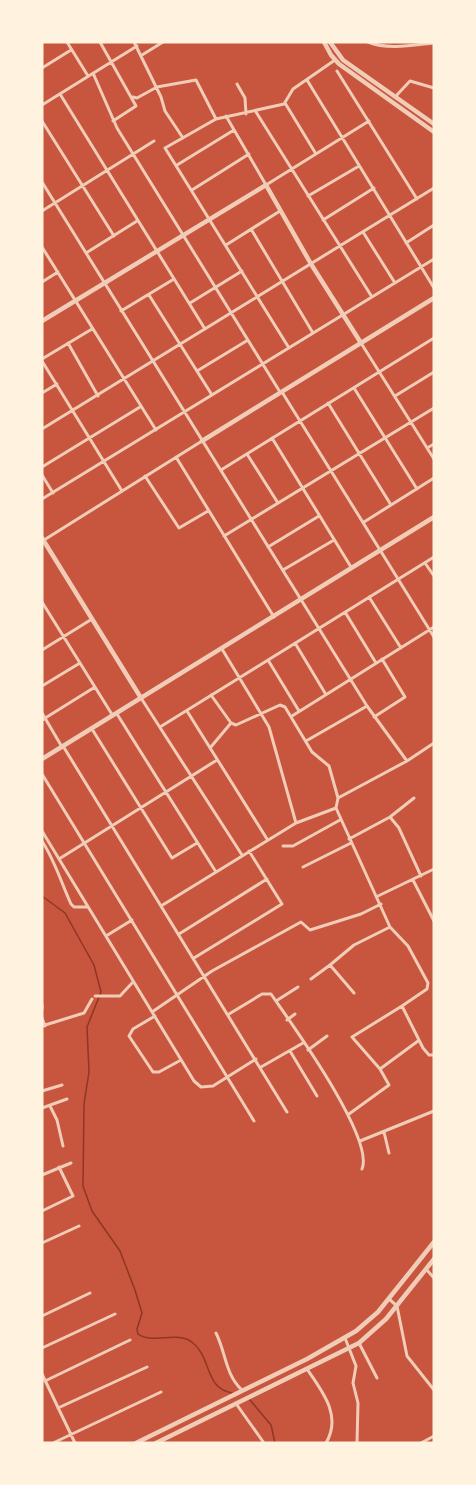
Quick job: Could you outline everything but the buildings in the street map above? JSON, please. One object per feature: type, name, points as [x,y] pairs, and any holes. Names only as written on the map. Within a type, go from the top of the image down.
[{"type":"street","points":[[67,42],[88,76]]},
{"type":"street","points":[[100,42],[133,97],[136,107],[113,121]]},
{"type":"street","points":[[134,42],[157,87],[165,111],[183,138]]},
{"type":"street","points":[[142,55],[163,42]]},
{"type":"street","points":[[324,42],[337,58],[434,132]]},
{"type":"street","points":[[330,42],[337,58],[434,124]]},
{"type":"street","points":[[368,42],[375,45],[434,43]]},
{"type":"street","points":[[42,105],[137,46]]},
{"type":"street","points":[[42,68],[72,50]]},
{"type":"street","points":[[289,348],[165,148],[216,119],[256,112],[285,103],[293,89],[337,58]]},
{"type":"street","points":[[338,71],[417,199]]},
{"type":"street","points":[[93,73],[103,91],[113,121],[263,365],[432,628],[434,637]]},
{"type":"street","points":[[133,97],[137,98],[157,87],[196,80],[216,119]]},
{"type":"street","points":[[306,80],[434,288]]},
{"type":"street","points":[[395,97],[410,81],[434,88]]},
{"type":"street","points":[[237,84],[245,98],[246,114]]},
{"type":"street","points":[[60,94],[205,329]]},
{"type":"street","points":[[285,103],[316,154]]},
{"type":"street","points":[[256,112],[372,297]]},
{"type":"street","points":[[226,116],[310,264],[434,459]]},
{"type":"street","points":[[42,121],[114,236]]},
{"type":"street","points":[[42,321],[369,121]]},
{"type":"street","points":[[176,165],[234,130]]},
{"type":"street","points":[[42,211],[154,141]]},
{"type":"street","points":[[192,190],[249,154]]},
{"type":"street","points":[[308,196],[359,166]]},
{"type":"street","points":[[42,182],[367,706],[407,761]]},
{"type":"street","points":[[323,220],[374,188]]},
{"type":"street","points":[[42,429],[434,189]]},
{"type":"street","points":[[226,245],[280,211]]},
{"type":"street","points":[[86,254],[137,221]]},
{"type":"street","points":[[406,243],[434,225]]},
{"type":"street","points":[[251,229],[314,333]]},
{"type":"street","points":[[363,232],[395,283]]},
{"type":"street","points":[[42,247],[156,430]]},
{"type":"street","points":[[42,499],[434,260]]},
{"type":"street","points":[[190,303],[242,271]]},
{"type":"street","points":[[42,282],[58,272]]},
{"type":"street","points":[[121,311],[174,279]]},
{"type":"street","points":[[149,295],[212,395]]},
{"type":"street","points":[[242,855],[42,539],[434,298]]},
{"type":"street","points":[[92,329],[42,360],[122,491]]},
{"type":"street","points":[[221,470],[434,338]]},
{"type":"street","points":[[197,371],[248,340]]},
{"type":"street","points":[[68,343],[98,396]]},
{"type":"street","points":[[394,396],[434,372]]},
{"type":"street","points":[[42,393],[57,384]]},
{"type":"street","points":[[354,388],[417,489]]},
{"type":"street","points":[[328,404],[361,452],[391,505]]},
{"type":"street","points":[[42,467],[141,406]]},
{"type":"street","points":[[224,536],[434,408]]},
{"type":"street","points":[[272,438],[351,568]]},
{"type":"street","points":[[427,448],[434,444]]},
{"type":"street","points":[[247,454],[278,503]]},
{"type":"street","points":[[176,457],[274,617]]},
{"type":"street","points":[[42,476],[53,493]]},
{"type":"street","points":[[145,476],[176,525],[182,527],[208,511]]},
{"type":"street","points":[[364,522],[434,478]]},
{"type":"street","points":[[268,547],[320,516]]},
{"type":"street","points":[[42,759],[434,517]]},
{"type":"street","points":[[283,570],[334,540]]},
{"type":"street","points":[[160,727],[434,557]]},
{"type":"street","points":[[425,563],[434,576]]},
{"type":"street","points":[[369,597],[401,648]]},
{"type":"street","points":[[42,602],[216,872]]},
{"type":"street","points":[[42,614],[47,610]]},
{"type":"street","points":[[345,612],[376,663]]},
{"type":"street","points":[[42,650],[92,619]]},
{"type":"street","points":[[292,716],[325,693],[432,628]]},
{"type":"street","points":[[294,643],[325,693]]},
{"type":"street","points":[[222,649],[269,727],[296,823]]},
{"type":"street","points":[[375,717],[405,697],[382,659]]},
{"type":"street","points":[[268,660],[299,711]]},
{"type":"street","points":[[42,686],[80,663]]},
{"type":"street","points":[[44,719],[95,687]]},
{"type":"street","points":[[211,695],[231,723],[236,724],[283,705],[292,716],[317,758],[328,766],[338,798],[336,808],[340,820],[378,896],[390,927],[408,946],[428,983],[427,988],[402,1006],[352,1037],[380,1070],[388,1086],[349,1114]]},
{"type":"street","points":[[306,741],[367,706]]},
{"type":"street","points":[[187,711],[267,839]]},
{"type":"street","points":[[42,714],[288,1112]]},
{"type":"street","points":[[210,748],[231,723]]},
{"type":"street","points":[[92,729],[172,858],[197,843]]},
{"type":"street","points":[[338,798],[407,761],[434,743]]},
{"type":"street","points":[[60,859],[218,760]]},
{"type":"street","points":[[42,774],[254,1121]]},
{"type":"street","points":[[303,867],[390,817],[414,798]]},
{"type":"street","points":[[161,906],[267,839],[296,823],[336,808]]},
{"type":"street","points":[[390,817],[399,828],[421,876]]},
{"type":"street","points":[[283,846],[293,846],[340,820]]},
{"type":"street","points":[[42,831],[181,1060],[201,1087],[213,1086],[256,1059]]},
{"type":"street","points":[[42,841],[55,860],[56,871],[74,907],[88,907]]},
{"type":"street","points":[[194,958],[282,904],[249,851]]},
{"type":"street","points":[[378,896],[434,869]]},
{"type":"street","points":[[179,934],[267,879]]},
{"type":"street","points":[[413,880],[434,921]]},
{"type":"street","points":[[152,1012],[204,978],[299,923],[303,923],[308,931],[361,914],[381,903]]},
{"type":"street","points":[[106,936],[132,920]]},
{"type":"street","points":[[311,980],[354,945],[390,927]]},
{"type":"street","points":[[330,964],[354,993]]},
{"type":"street","points":[[42,1018],[43,1026],[84,1012],[94,998],[104,996],[115,998],[123,995],[134,982]]},
{"type":"street","points":[[276,1001],[298,987]]},
{"type":"street","points":[[229,1014],[262,994],[270,994],[349,1114],[360,1141],[364,1160],[362,1169]]},
{"type":"street","points":[[42,1004],[42,1009]]},
{"type":"street","points":[[402,1006],[418,1041],[426,1052],[434,1055]]},
{"type":"street","points":[[287,1020],[295,1014]]},
{"type":"street","points":[[155,1016],[133,1029],[129,1036],[153,1072],[159,1072],[181,1060]]},
{"type":"street","points":[[308,1050],[327,1036]]},
{"type":"street","points":[[380,1070],[418,1041]]},
{"type":"street","points":[[261,1067],[303,1043]]},
{"type":"street","points":[[290,1051],[317,1096]]},
{"type":"street","points":[[42,1091],[62,1085]]},
{"type":"street","points":[[42,1108],[67,1099]]},
{"type":"street","points":[[50,1106],[57,1120],[63,1146]]},
{"type":"street","points":[[360,1141],[434,1111]]},
{"type":"street","points":[[384,1132],[389,1152]]},
{"type":"street","points":[[42,1175],[71,1162]]},
{"type":"street","points":[[42,1210],[73,1196],[59,1167]]},
{"type":"street","points":[[42,1243],[78,1226]]},
{"type":"street","points":[[136,1443],[345,1338],[368,1321],[390,1299],[434,1242]]},
{"type":"street","points":[[156,1443],[359,1343],[376,1329],[397,1306],[434,1259]]},
{"type":"street","points":[[426,1269],[434,1278]]},
{"type":"street","points":[[42,1316],[90,1293]]},
{"type":"street","points":[[390,1299],[397,1306],[408,1356],[434,1390]]},
{"type":"street","points":[[42,1348],[115,1314]]},
{"type":"street","points":[[216,1333],[223,1348],[229,1373],[241,1391]]},
{"type":"street","points":[[345,1338],[356,1366],[352,1383],[358,1403],[357,1443]]},
{"type":"street","points":[[45,1381],[130,1340]]},
{"type":"street","points":[[359,1343],[377,1378]]},
{"type":"street","points":[[58,1408],[147,1367]]},
{"type":"street","points":[[307,1369],[322,1391],[333,1417],[334,1427],[326,1443]]},
{"type":"street","points":[[42,1374],[75,1443]]},
{"type":"street","points":[[53,1443],[161,1392]]},
{"type":"street","points":[[239,1404],[264,1443]]},
{"type":"street","points":[[421,1443],[434,1436]]},
{"type":"waterway","points":[[42,896],[65,913],[94,965],[101,992],[87,1027],[89,1072],[84,1104],[83,1186],[92,1211],[120,1251],[135,1290],[142,1313],[137,1329],[138,1334],[151,1338],[187,1339],[199,1349],[212,1379],[223,1390],[232,1393]]},
{"type":"waterway","points":[[250,1400],[271,1425],[275,1443]]}]
